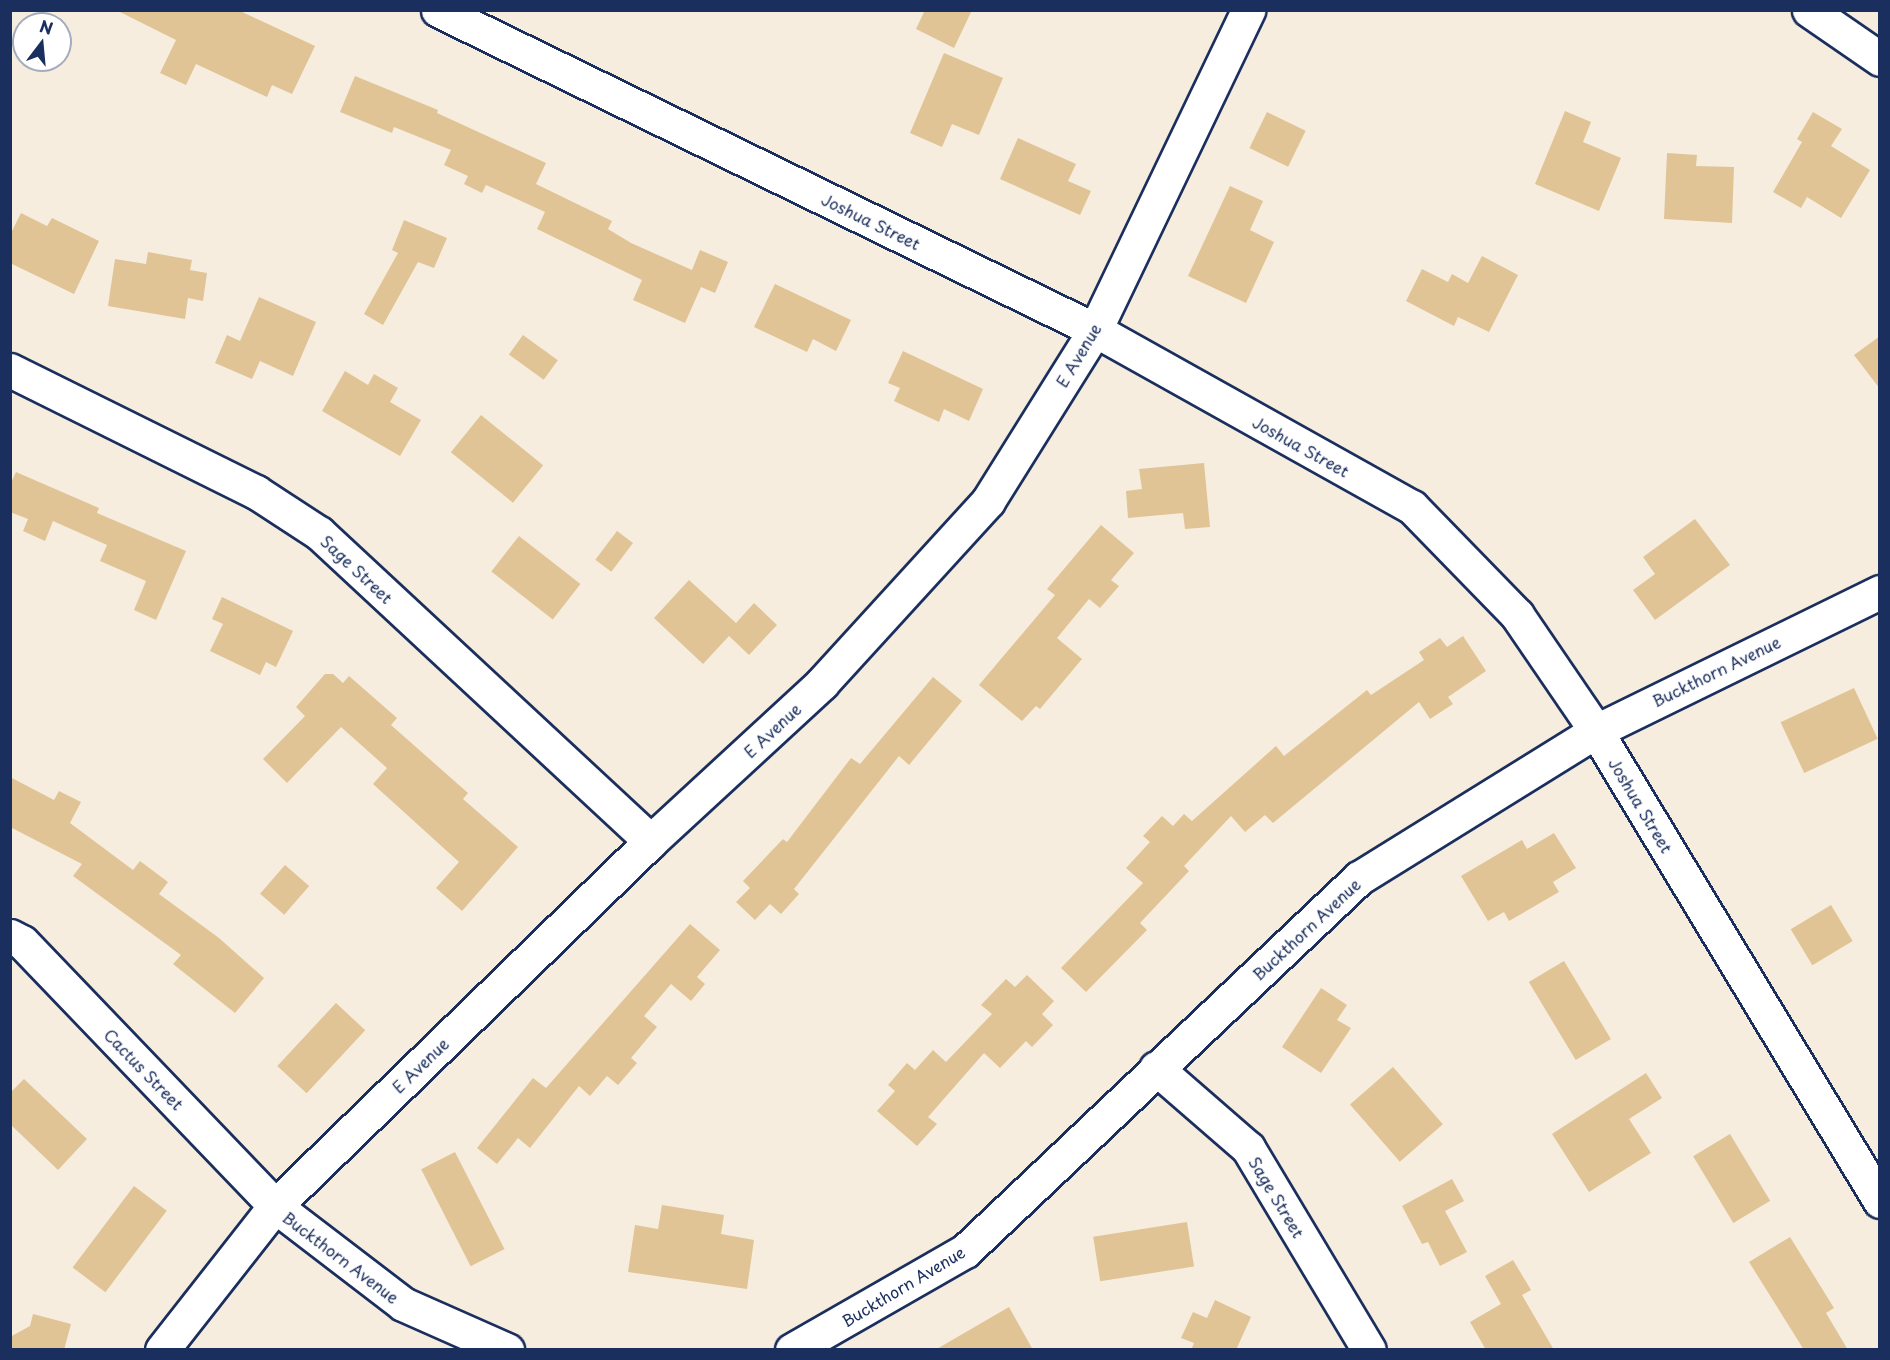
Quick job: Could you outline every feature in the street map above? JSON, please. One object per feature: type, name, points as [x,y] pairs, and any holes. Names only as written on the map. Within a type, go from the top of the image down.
[{"type":"street","name":"Joshua Street","points":[[438,10],[1095,330],[1412,507],[1517,615],[1596,731],[1880,1201]]},
{"type":"street","name":"E Avenue","points":[[162,1350],[275,1206],[651,842],[822,683],[988,501],[1095,330],[1248,10]]},
{"type":"street","points":[[1809,10],[1880,59]]},
{"type":"street","name":"Sage Street","points":[[10,370],[256,492],[319,533],[651,842]]},
{"type":"street","name":"Buckthorn Avenue","points":[[794,1349],[965,1251],[1359,878],[1596,731],[1880,592]]},
{"type":"street","name":"Cactus Street","points":[[10,936],[22,942],[275,1206]]},
{"type":"street","name":"Sage Street","points":[[1156,1068],[1248,1148],[1369,1350]]},
{"type":"street","name":"Buckthorn Avenue","points":[[275,1206],[403,1304],[507,1350]]},
{"type":"building","points":[[116,10],[238,10],[315,46],[292,94],[272,85],[267,97],[196,64],[186,85],[160,73],[176,40]]},
{"type":"building","points":[[925,10],[972,10],[954,48],[916,29]]},
{"type":"building","points":[[944,53],[1003,78],[979,135],[952,124],[942,147],[910,133]]},
{"type":"building","points":[[355,76],[438,110],[437,113],[546,163],[536,184],[612,221],[608,229],[631,243],[692,270],[700,250],[728,262],[715,293],[701,287],[685,323],[633,300],[642,280],[537,229],[545,212],[486,185],[482,193],[464,184],[468,176],[444,165],[451,150],[394,127],[392,133],[340,112]]},
{"type":"building","points":[[1565,111],[1591,122],[1583,142],[1621,158],[1599,211],[1535,184]]},
{"type":"building","points":[[1267,112],[1306,131],[1288,167],[1249,148]]},
{"type":"building","points":[[1813,112],[1842,129],[1831,146],[1870,170],[1841,218],[1807,197],[1801,208],[1773,192],[1802,142],[1797,139]]},
{"type":"building","points":[[1018,138],[1076,164],[1068,181],[1091,191],[1080,215],[1000,179]]},
{"type":"building","points":[[1667,153],[1697,155],[1696,166],[1734,167],[1732,223],[1664,219]]},
{"type":"building","points":[[1230,186],[1263,201],[1250,230],[1274,242],[1246,303],[1188,276]]},
{"type":"building","points":[[21,213],[47,226],[52,218],[99,241],[74,294],[10,263],[10,235]]},
{"type":"building","points":[[404,220],[447,238],[434,268],[418,262],[383,325],[364,314],[398,253],[392,250]]},
{"type":"building","points":[[148,252],[192,260],[190,270],[207,273],[203,301],[188,298],[185,319],[108,306],[115,259],[146,264]]},
{"type":"building","points":[[1482,256],[1518,275],[1489,332],[1458,317],[1454,326],[1406,301],[1422,269],[1448,282],[1452,274],[1468,283]]},
{"type":"building","points":[[775,284],[851,320],[836,351],[813,339],[807,352],[754,327]]},
{"type":"building","points":[[259,297],[316,322],[293,376],[260,361],[252,379],[215,363],[227,335],[240,341]]},
{"type":"building","points":[[523,335],[558,360],[544,380],[509,354]]},
{"type":"building","points":[[1880,336],[1880,389],[1854,355]]},
{"type":"building","points":[[903,351],[983,389],[969,421],[944,409],[939,422],[894,401],[900,388],[888,383]]},
{"type":"building","points":[[345,371],[368,385],[374,374],[398,388],[390,402],[421,420],[400,456],[322,411]]},
{"type":"building","points":[[481,415],[543,465],[513,503],[451,452]]},
{"type":"building","points":[[1204,463],[1210,527],[1185,529],[1183,513],[1128,518],[1126,491],[1142,489],[1139,469]]},
{"type":"building","points":[[16,472],[99,508],[97,513],[186,551],[156,620],[134,610],[146,581],[100,561],[107,545],[53,521],[45,541],[23,531],[28,519],[10,512],[10,485]]},
{"type":"building","points":[[1695,519],[1730,565],[1655,620],[1633,590],[1655,574],[1643,557]]},
{"type":"building","points":[[1101,525],[1134,553],[1111,580],[1119,586],[1100,608],[1089,599],[1057,638],[1082,659],[1040,709],[1036,706],[1022,721],[979,685],[1055,595],[1047,589]]},
{"type":"building","points":[[617,531],[633,543],[611,572],[595,560]]},
{"type":"building","points":[[519,536],[580,584],[553,619],[491,571]]},
{"type":"building","points":[[689,580],[736,623],[754,603],[777,625],[749,655],[729,636],[703,664],[654,618]]},
{"type":"building","points":[[222,597],[293,631],[276,667],[266,662],[260,675],[210,651],[223,624],[212,619]]},
{"type":"building","points":[[1463,636],[1486,671],[1448,697],[1453,704],[1430,719],[1419,702],[1273,823],[1265,815],[1245,832],[1231,816],[1184,866],[1189,871],[1140,923],[1147,930],[1086,992],[1061,968],[1143,883],[1126,868],[1150,842],[1143,836],[1162,816],[1173,826],[1184,814],[1192,821],[1276,746],[1284,756],[1367,690],[1371,695],[1424,660],[1419,652],[1440,638],[1447,647]]},
{"type":"building","points":[[325,674],[333,674],[343,683],[349,676],[397,718],[391,725],[468,793],[463,799],[518,847],[462,911],[436,888],[459,862],[373,784],[387,768],[341,727],[287,783],[263,759],[305,716],[296,707]]},
{"type":"building","points":[[933,677],[962,701],[909,765],[899,756],[794,889],[799,894],[781,914],[770,904],[755,920],[736,902],[750,888],[743,881],[783,839],[787,842],[851,758],[860,764]]},
{"type":"building","points":[[1854,688],[1878,739],[1804,773],[1781,722]]},
{"type":"building","points":[[10,777],[54,800],[59,791],[81,802],[70,823],[133,870],[140,861],[168,882],[159,894],[219,938],[264,978],[235,1013],[173,964],[181,955],[73,876],[82,864],[10,827]]},
{"type":"building","points":[[1554,833],[1576,868],[1553,882],[1559,892],[1509,921],[1504,912],[1488,921],[1461,876],[1522,840],[1527,849]]},
{"type":"building","points":[[285,865],[309,886],[284,915],[260,894]]},
{"type":"building","points":[[1831,905],[1853,941],[1812,965],[1791,929]]},
{"type":"building","points":[[690,924],[720,950],[697,977],[705,984],[691,1001],[671,984],[644,1016],[657,1027],[631,1058],[637,1063],[618,1085],[607,1076],[590,1096],[579,1086],[530,1148],[518,1138],[497,1164],[477,1148],[533,1078],[546,1088]]},
{"type":"building","points":[[1564,961],[1611,1039],[1576,1060],[1529,982]]},
{"type":"building","points":[[1027,975],[1054,1001],[1042,1014],[1053,1025],[1032,1047],[1026,1041],[1000,1068],[984,1053],[928,1117],[937,1124],[917,1146],[877,1111],[895,1091],[888,1085],[907,1063],[915,1070],[933,1050],[946,1062],[992,1014],[981,1005],[1006,979],[1015,987]]},
{"type":"building","points":[[1321,988],[1347,1005],[1337,1020],[1351,1028],[1321,1073],[1282,1047]]},
{"type":"building","points":[[336,1003],[365,1030],[307,1093],[277,1066]]},
{"type":"building","points":[[1393,1067],[1443,1124],[1400,1162],[1350,1104]]},
{"type":"building","points":[[1646,1073],[1662,1098],[1629,1119],[1651,1153],[1589,1192],[1552,1134]]},
{"type":"building","points":[[24,1079],[87,1139],[58,1170],[10,1124],[10,1093]]},
{"type":"building","points":[[1730,1134],[1770,1201],[1733,1223],[1693,1156]]},
{"type":"building","points":[[455,1152],[504,1249],[471,1266],[421,1169]]},
{"type":"building","points":[[1452,1179],[1464,1201],[1445,1211],[1467,1252],[1440,1266],[1428,1242],[1422,1244],[1402,1206]]},
{"type":"building","points":[[134,1186],[167,1211],[105,1292],[73,1267]]},
{"type":"building","points":[[662,1205],[724,1215],[721,1234],[754,1240],[747,1289],[628,1272],[635,1225],[658,1229]]},
{"type":"building","points":[[1187,1222],[1194,1266],[1100,1281],[1093,1237]]},
{"type":"building","points":[[1790,1237],[1834,1308],[1826,1313],[1848,1350],[1804,1350],[1749,1262]]},
{"type":"building","points":[[1513,1260],[1531,1290],[1522,1295],[1554,1350],[1486,1350],[1470,1322],[1501,1304],[1485,1276]]},
{"type":"building","points":[[1215,1300],[1251,1317],[1236,1350],[1191,1350],[1194,1343],[1181,1338],[1193,1312],[1207,1318]]},
{"type":"building","points":[[1009,1307],[1033,1350],[935,1350]]},
{"type":"building","points":[[33,1314],[71,1324],[64,1350],[10,1350],[10,1337],[30,1326]]}]
